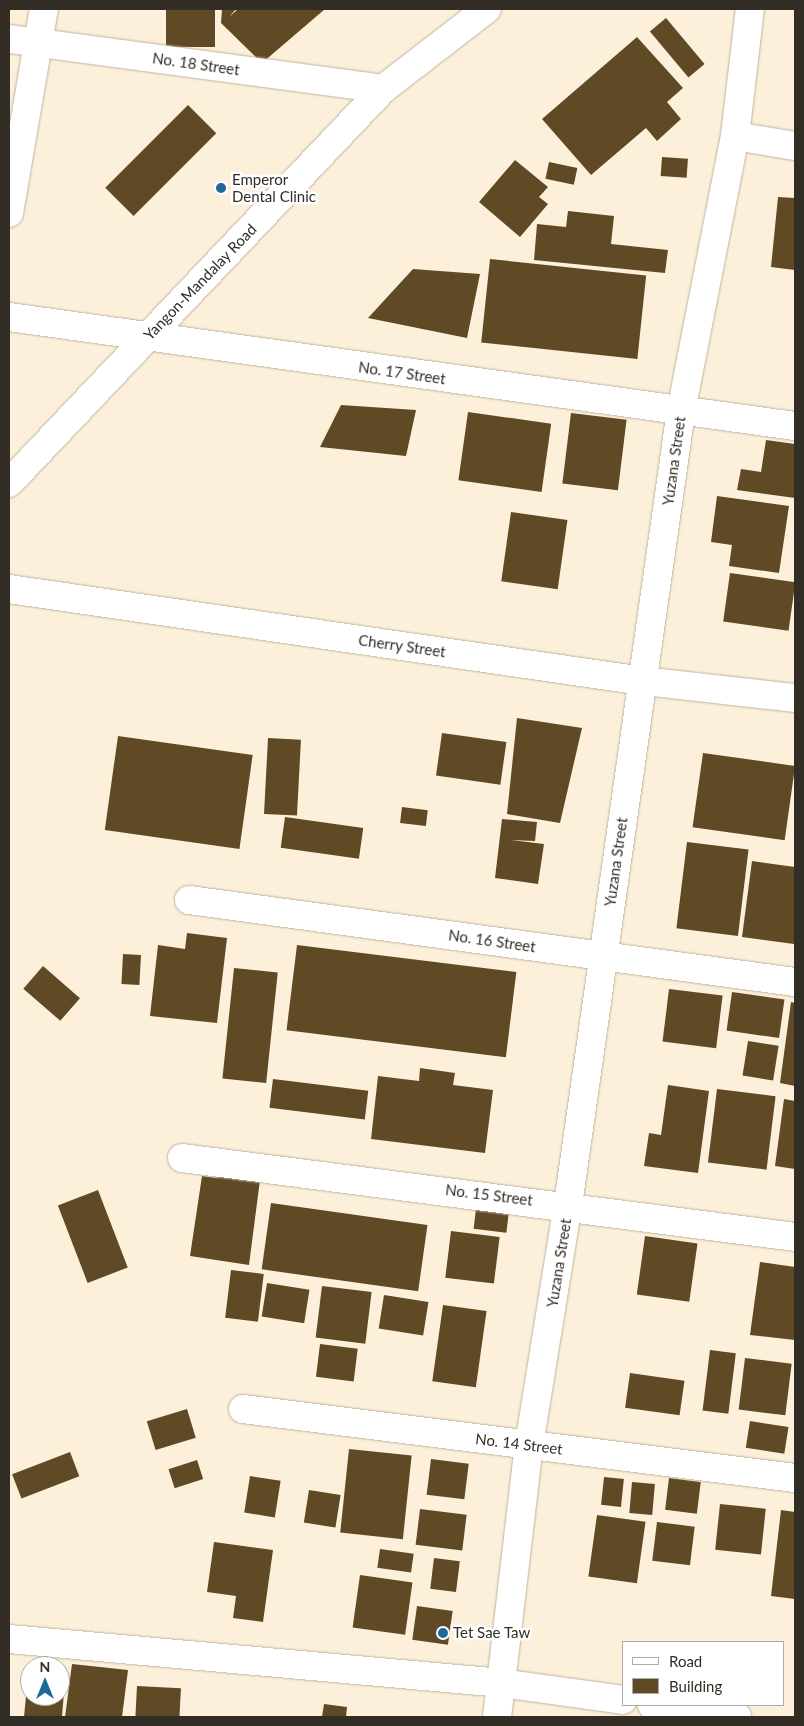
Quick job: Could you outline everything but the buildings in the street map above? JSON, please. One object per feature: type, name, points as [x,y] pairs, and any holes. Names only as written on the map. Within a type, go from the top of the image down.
[{"type":"street","points":[[9,213],[40,42],[44,9]]},
{"type":"street","name":"Yangon-Mandalay Road","points":[[9,483],[383,90],[487,9]]},
{"type":"street","name":"Yuzana Street","points":[[497,1717],[529,1445],[568,1205],[680,411],[735,136],[750,9]]},
{"type":"street","name":"No. 18 Street","points":[[9,40],[40,42],[383,90]]},
{"type":"street","points":[[735,136],[795,146]]},
{"type":"street","name":"No. 17 Street","points":[[9,317],[146,338],[795,426]]},
{"type":"street","name":"Cherry Street","points":[[9,589],[643,681],[795,698]]},
{"type":"street","name":"No. 16 Street","points":[[189,900],[795,982]]},
{"type":"street","name":"No. 15 Street","points":[[182,1158],[568,1205],[795,1237]]},
{"type":"street","name":"No. 14 Street","points":[[243,1409],[795,1478]]},
{"type":"street","points":[[9,1639],[501,1683],[622,1700]]},
{"type":"street","points":[[659,1706],[738,1717]]},
{"type":"place","name":"Emperor Dental Clinic","points":[[221,188]]},
{"type":"place","name":"Tet Sae Taw","points":[[443,1633]]}]
